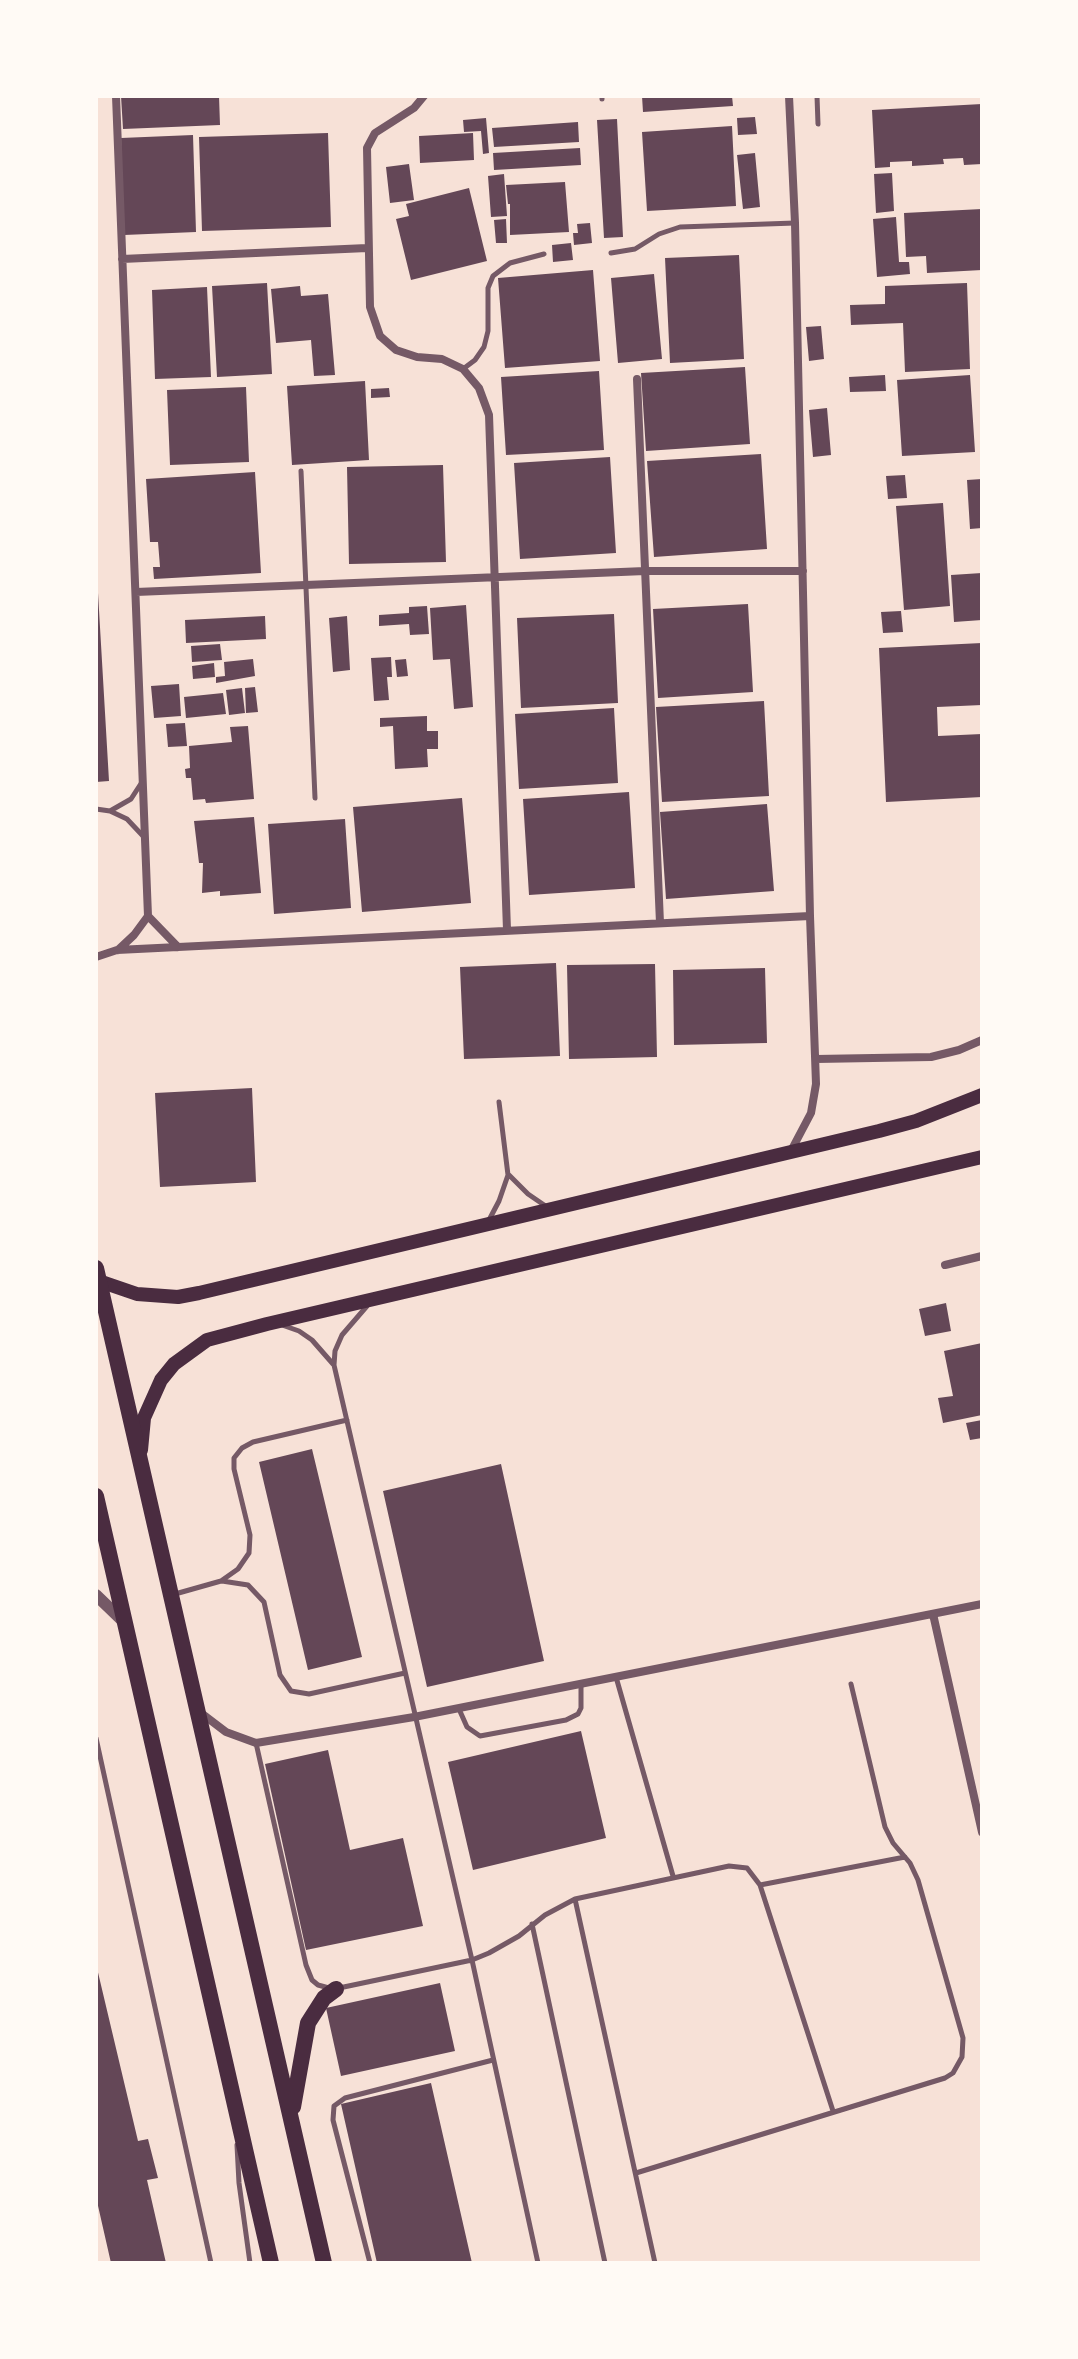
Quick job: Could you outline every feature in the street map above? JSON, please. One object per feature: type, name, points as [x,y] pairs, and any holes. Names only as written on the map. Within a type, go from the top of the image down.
[{"type":"highway","points":[[97,1274],[324,2263]]},
{"type":"highway","points":[[96,1496],[271,2263]]},
{"type":"highway","points":[[291,2116],[308,2023],[324,1998],[336,1989]]},
{"type":"main road","points":[[97,1274],[137,1294],[178,1297],[916,1121],[982,1095]]},
{"type":"main road","points":[[141,1459],[142,1428],[151,1398],[174,1364],[207,1340],[982,1157]]},
{"type":"street","points":[[116,96],[148,916],[134,935],[117,950]]},
{"type":"street","points":[[424,96],[414,108],[375,133],[367,148],[370,307],[380,336],[396,350],[442,359],[463,369],[479,388],[489,415],[507,930]]},
{"type":"street","points":[[789,96],[795,223],[810,916],[816,1059],[811,1113],[790,1152]]},
{"type":"street","points":[[122,259],[367,248]]},
{"type":"street","points":[[637,379],[660,923]]},
{"type":"street","points":[[136,592],[645,571],[803,571]]},
{"type":"street","points":[[148,916],[178,947]]},
{"type":"street","points":[[96,957],[117,950],[810,916]]},
{"type":"street","points":[[816,1059],[931,1057],[982,1040]]},
{"type":"street","points":[[945,1265],[982,1256]]},
{"type":"street","points":[[96,1595],[125,1623]]},
{"type":"street","points":[[197,1709],[226,1732],[256,1743],[414,1717],[982,1604]]},
{"type":"street","points":[[933,1614],[982,1832]]},
{"type":"lane","points":[[817,96],[818,124]]},
{"type":"lane","points":[[611,253],[635,249],[659,234],[680,227],[795,223]]},
{"type":"lane","points":[[463,369],[475,360],[484,347],[488,331],[488,288],[493,276],[510,263],[544,254]]},
{"type":"lane","points":[[301,471],[315,798]]},
{"type":"lane","points":[[110,811],[131,799],[143,777]]},
{"type":"lane","points":[[96,809],[127,819],[146,840]]},
{"type":"lane","points":[[486,1225],[508,1175],[499,1102]]},
{"type":"lane","points":[[508,1175],[528,1194],[551,1209]]},
{"type":"lane","points":[[376,1299],[351,1321],[342,1335],[335,1351],[334,1365],[472,1960],[538,2263]]},
{"type":"lane","points":[[267,1324],[283,1325],[299,1331],[312,1340],[334,1365]]},
{"type":"lane","points":[[170,1596],[221,1581],[238,1569],[251,1544],[234,1469],[234,1458],[242,1448],[253,1442],[347,1420]]},
{"type":"lane","points":[[221,1581],[248,1585],[264,1602],[280,1675],[291,1691],[309,1694],[405,1673]]},
{"type":"lane","points":[[615,1677],[673,1876]]},
{"type":"lane","points":[[459,1708],[467,1727],[475,1735],[500,1733],[573,1718],[581,1708],[581,1684]]},
{"type":"lane","points":[[636,2173],[945,2078],[953,2073],[962,2057],[963,2038],[918,1880],[885,1827],[851,1684]]},
{"type":"lane","points":[[96,1738],[211,2263]]},
{"type":"lane","points":[[256,1743],[308,1973],[318,1985],[336,1989],[472,1960],[505,1946],[532,1924],[575,1899],[673,1876],[738,1865],[747,1868],[760,1885],[833,2111]]},
{"type":"lane","points":[[760,1885],[905,1857]]},
{"type":"lane","points":[[575,1899],[655,2263]]},
{"type":"lane","points":[[532,1924],[605,2263]]},
{"type":"lane","points":[[370,2263],[333,2120],[334,2106],[345,2098],[493,2060]]},
{"type":"lane","points":[[232,2096],[250,2263]]},
{"type":"building","points":[[121,96],[219,96],[220,125],[123,129]]},
{"type":"building","points":[[642,96],[732,96],[733,106],[643,112]]},
{"type":"building","points":[[982,104],[982,164],[964,165],[963,158],[943,159],[944,164],[912,166],[912,161],[890,162],[890,167],[875,168],[872,110]]},
{"type":"building","points":[[755,117],[757,134],[738,135],[737,118]]},
{"type":"building","points":[[486,118],[489,153],[483,154],[481,131],[464,132],[463,120]]},
{"type":"building","points":[[617,119],[623,237],[604,238],[597,120]]},
{"type":"building","points":[[578,122],[579,142],[494,147],[492,128]]},
{"type":"building","points":[[732,126],[736,206],[647,211],[642,132]]},
{"type":"building","points":[[328,133],[331,227],[202,231],[199,137]]},
{"type":"building","points":[[473,133],[474,160],[420,163],[419,136]]},
{"type":"building","points":[[193,135],[196,232],[124,235],[121,138]]},
{"type":"building","points":[[580,148],[581,165],[494,170],[493,153]]},
{"type":"building","points":[[755,153],[760,207],[743,209],[737,155]]},
{"type":"building","points":[[409,164],[414,200],[390,203],[386,167]]},
{"type":"building","points":[[892,173],[894,211],[876,213],[874,174]]},
{"type":"building","points":[[504,174],[507,216],[491,217],[488,176]]},
{"type":"building","points":[[565,182],[569,232],[510,235],[510,204],[506,185]]},
{"type":"building","points":[[469,188],[487,261],[411,280],[396,219],[409,216],[406,204]]},
{"type":"building","points":[[982,209],[982,270],[927,273],[926,256],[906,257],[904,213]]},
{"type":"building","points":[[896,217],[899,262],[909,262],[910,274],[877,277],[873,219]]},
{"type":"building","points":[[506,219],[507,243],[496,243],[494,220]]},
{"type":"building","points":[[590,223],[592,243],[574,245],[573,233],[578,233],[577,224]]},
{"type":"building","points":[[571,243],[573,260],[553,262],[552,245]]},
{"type":"building","points":[[739,255],[744,359],[670,363],[665,258]]},
{"type":"building","points":[[593,270],[600,361],[505,368],[498,278]]},
{"type":"building","points":[[654,274],[662,359],[618,363],[611,278]]},
{"type":"building","points":[[267,283],[272,374],[217,377],[212,286]]},
{"type":"building","points":[[967,283],[970,369],[905,372],[903,323],[851,325],[850,305],[885,304],[885,286]]},
{"type":"building","points":[[300,286],[301,296],[328,294],[335,375],[314,376],[311,340],[276,343],[271,289]]},
{"type":"building","points":[[207,287],[211,377],[155,379],[152,290]]},
{"type":"building","points":[[821,326],[824,359],[809,361],[806,327]]},
{"type":"building","points":[[745,367],[750,444],[646,451],[641,373]]},
{"type":"building","points":[[599,371],[604,450],[506,455],[501,377]]},
{"type":"building","points":[[885,375],[886,391],[850,392],[849,377]]},
{"type":"building","points":[[970,375],[975,452],[902,456],[897,380]]},
{"type":"building","points":[[365,381],[369,460],[292,465],[287,386]]},
{"type":"building","points":[[246,387],[249,462],[170,465],[167,390]]},
{"type":"building","points":[[389,388],[390,397],[371,398],[371,389]]},
{"type":"building","points":[[827,408],[831,455],[813,457],[809,410]]},
{"type":"building","points":[[761,454],[767,549],[654,557],[647,461]]},
{"type":"building","points":[[610,457],[616,553],[520,559],[514,463]]},
{"type":"building","points":[[443,465],[446,562],[349,564],[347,467]]},
{"type":"building","points":[[255,472],[261,573],[154,579],[153,567],[160,567],[158,542],[150,542],[146,479]]},
{"type":"building","points":[[905,475],[907,498],[888,499],[886,476]]},
{"type":"building","points":[[982,479],[982,528],[970,529],[967,480]]},
{"type":"building","points":[[943,503],[950,606],[904,610],[896,506]]},
{"type":"building","points":[[982,573],[982,620],[954,622],[951,575]]},
{"type":"building","points":[[96,593],[109,781],[96,782]]},
{"type":"building","points":[[748,604],[753,692],[658,698],[653,609]]},
{"type":"building","points":[[466,605],[473,707],[454,709],[450,659],[433,660],[430,608]]},
{"type":"building","points":[[427,606],[429,634],[410,635],[409,624],[379,626],[379,615],[409,613],[409,607]]},
{"type":"building","points":[[901,611],[903,632],[883,633],[881,612]]},
{"type":"building","points":[[614,614],[618,703],[521,708],[517,618]]},
{"type":"building","points":[[265,616],[266,639],[186,643],[185,620]]},
{"type":"building","points":[[347,616],[350,670],[333,672],[329,618]]},
{"type":"building","points":[[982,643],[982,705],[937,707],[938,736],[982,734],[982,797],[886,802],[879,648]]},
{"type":"building","points":[[220,644],[222,660],[192,662],[191,646]]},
{"type":"building","points":[[391,657],[392,677],[387,677],[389,700],[374,701],[371,658]]},
{"type":"building","points":[[253,659],[255,676],[216,683],[216,677],[225,676],[224,662]]},
{"type":"building","points":[[406,659],[408,676],[397,677],[395,660]]},
{"type":"building","points":[[214,663],[215,677],[193,679],[192,666]]},
{"type":"building","points":[[179,684],[181,716],[154,718],[151,686]]},
{"type":"building","points":[[255,687],[258,712],[246,713],[245,688]]},
{"type":"building","points":[[242,688],[245,713],[229,715],[226,690]]},
{"type":"building","points":[[223,693],[226,714],[186,718],[184,697]]},
{"type":"building","points":[[764,701],[769,796],[662,802],[656,707]]},
{"type":"building","points":[[614,708],[618,783],[519,789],[515,714]]},
{"type":"building","points":[[427,716],[427,731],[438,731],[438,749],[427,749],[428,767],[395,769],[393,726],[380,727],[380,718]]},
{"type":"building","points":[[185,723],[187,746],[168,747],[166,724]]},
{"type":"building","points":[[248,726],[254,799],[206,803],[205,799],[193,800],[191,778],[186,778],[185,769],[190,768],[189,746],[232,742],[230,727]]},
{"type":"building","points":[[629,792],[635,888],[529,895],[523,799]]},
{"type":"building","points":[[462,798],[471,903],[362,912],[353,807]]},
{"type":"building","points":[[767,804],[774,891],[666,899],[660,812]]},
{"type":"building","points":[[254,817],[261,893],[220,896],[220,891],[202,893],[203,863],[199,863],[194,821]]},
{"type":"building","points":[[345,819],[351,908],[274,914],[268,824]]},
{"type":"building","points":[[556,963],[560,1056],[464,1059],[460,967]]},
{"type":"building","points":[[655,964],[657,1057],[569,1059],[567,965]]},
{"type":"building","points":[[765,968],[767,1043],[674,1045],[673,970]]},
{"type":"building","points":[[252,1088],[256,1182],[160,1187],[155,1093]]},
{"type":"building","points":[[946,1303],[951,1331],[925,1336],[919,1309]]},
{"type":"building","points":[[982,1343],[982,1415],[943,1423],[938,1398],[953,1396],[944,1351]]},
{"type":"building","points":[[982,1420],[982,1438],[970,1440],[966,1423]]},
{"type":"building","points":[[312,1449],[362,1657],[308,1670],[259,1462]]},
{"type":"building","points":[[501,1464],[544,1661],[427,1687],[383,1491]]},
{"type":"building","points":[[581,1731],[606,1838],[473,1870],[448,1762]]},
{"type":"building","points":[[328,1750],[350,1850],[403,1838],[423,1926],[306,1950],[265,1764]]},
{"type":"building","points":[[96,1964],[138,2141],[148,2139],[158,2178],[147,2180],[166,2263],[111,2263],[96,2197]]},
{"type":"building","points":[[440,1983],[455,2051],[341,2076],[326,2008]]},
{"type":"building","points":[[431,2083],[472,2263],[377,2263],[341,2104]]}]
